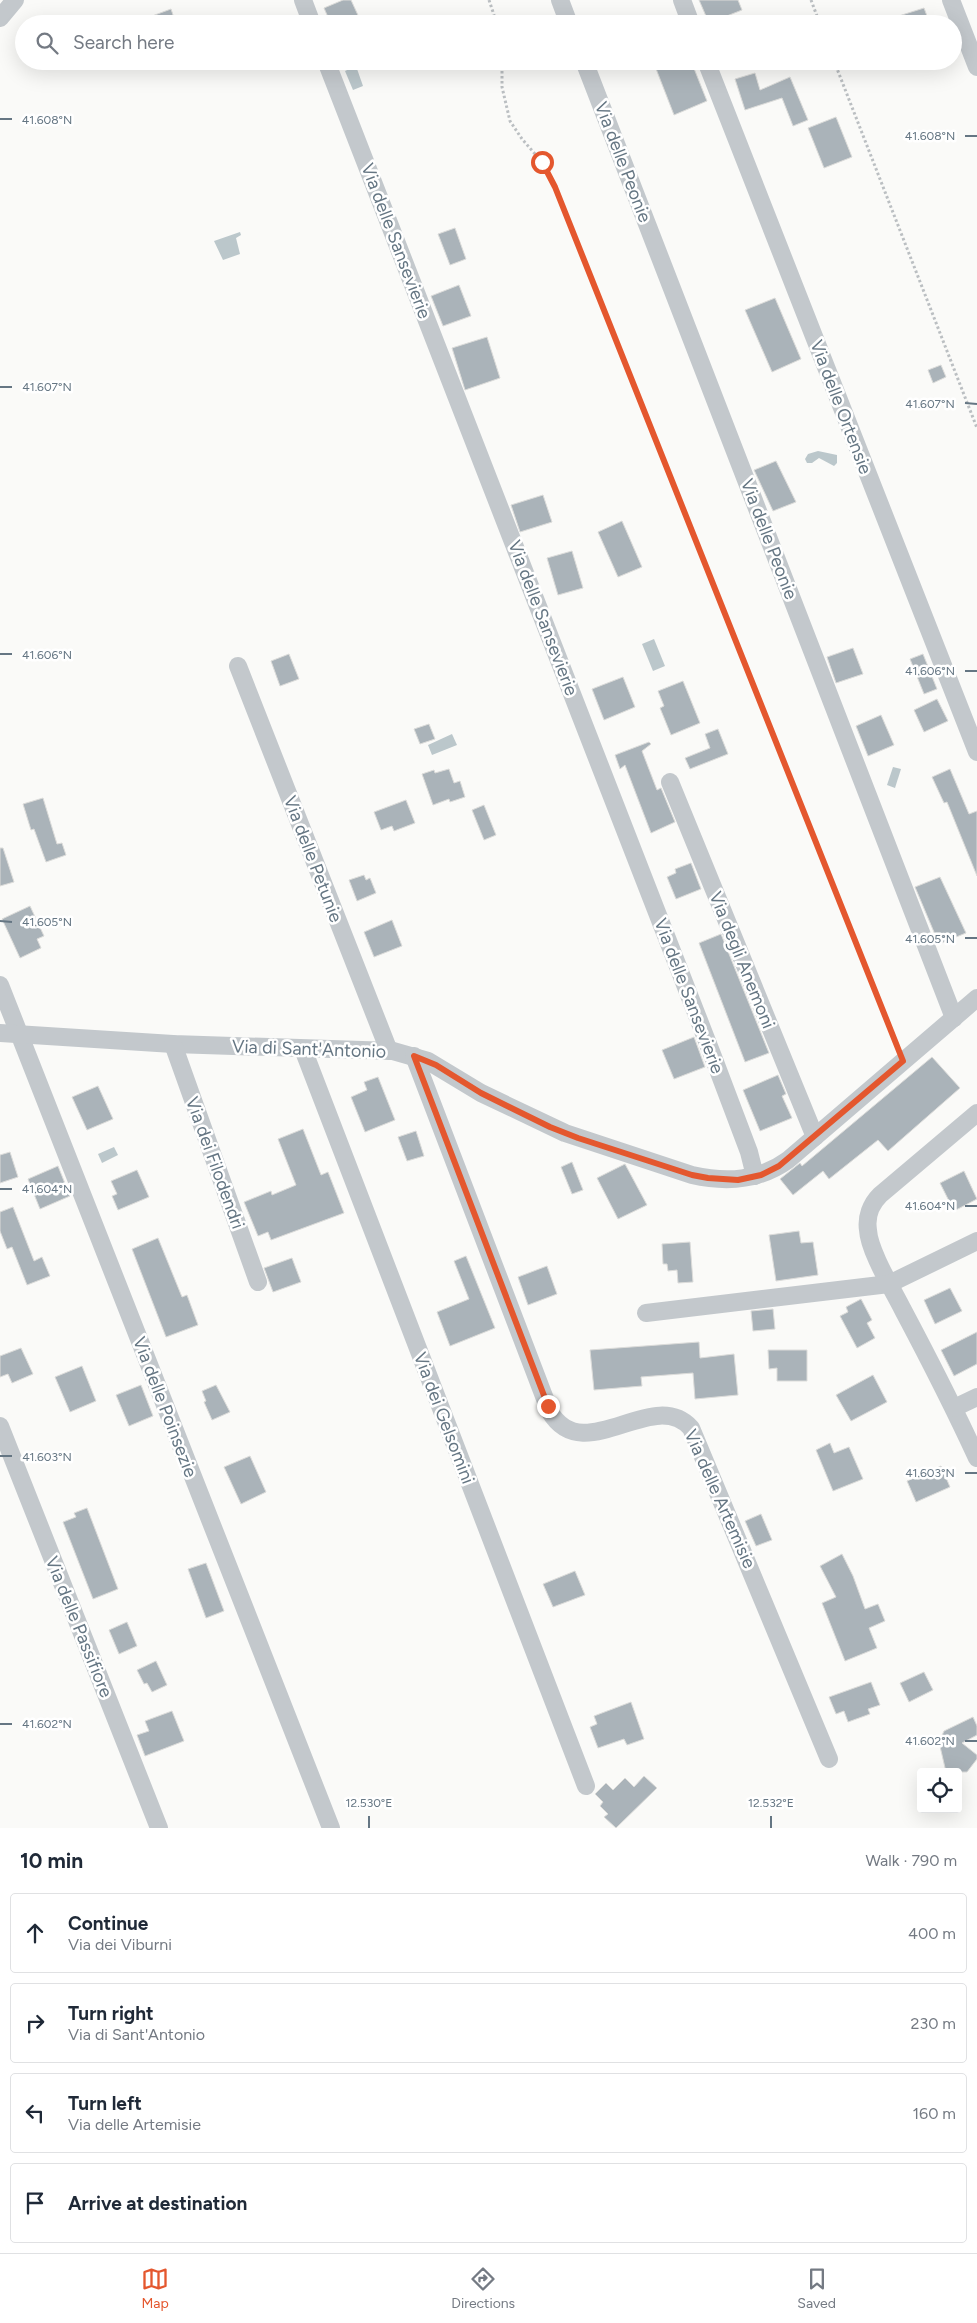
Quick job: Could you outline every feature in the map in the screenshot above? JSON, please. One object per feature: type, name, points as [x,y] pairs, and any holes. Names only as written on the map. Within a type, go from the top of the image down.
[{"type":"street","points":[[0,18],[15,0]]},
{"type":"street","points":[[302,0],[308,15]]},
{"type":"street","points":[[560,0],[566,15]]},
{"type":"street","points":[[682,0],[688,15]]},
{"type":"street","points":[[951,0],[957,15]]},
{"type":"street","points":[[962,28],[977,67]]},
{"type":"street","name":"Via delle Sansevierie","points":[[329,70],[712,1054],[749,1152],[755,1176]]},
{"type":"street","name":"Via delle Peonie","points":[[587,70],[954,1018]]},
{"type":"street","name":"Via delle Ortensie","points":[[710,70],[977,752]]},
{"type":"street","name":"Via delle Petunie","points":[[238,666],[389,1051]]},
{"type":"street","name":"Via degli Anemoni","points":[[670,782],[815,1137]]},
{"type":"street","name":"Via delle Poinsezie","points":[[0,985],[330,1828]]},
{"type":"street","name":"Via di Sant'Antonio","points":[[0,1033],[173,1044],[389,1051],[414,1056],[436,1065],[498,1102],[578,1138],[700,1177],[731,1180],[755,1176],[779,1166],[977,998]]},
{"type":"street","name":"Via dei Filodendri","points":[[173,1044],[258,1282]]},
{"type":"street","name":"Via dei Gelsomini","points":[[303,1049],[586,1786]]},
{"type":"street","name":"Via delle Artemisie","points":[[414,1056],[550,1412],[559,1423],[586,1433],[600,1432],[652,1416],[678,1419],[691,1428],[829,1759]]},
{"type":"street","points":[[977,1113],[883,1192],[874,1203],[869,1215],[868,1233],[890,1284],[954,1408],[977,1458]]},
{"type":"street","points":[[646,1314],[890,1284],[977,1241]]},
{"type":"street","points":[[954,1408],[977,1396]]},
{"type":"street","name":"Via delle Passifiore","points":[[0,1426],[159,1828]]},
{"type":"path","points":[[489,0],[494,15]]},
{"type":"path","points":[[810,0],[816,15]]},
{"type":"path","points":[[502,70],[502,88],[510,121],[522,139],[542,162],[555,187],[903,1061]]},
{"type":"path","points":[[838,70],[977,428]]},
{"type":"shaded area","points":[[357,70],[363,86],[353,90],[345,71]]},
{"type":"shaded area","points":[[240,232],[241,235],[236,238],[240,254],[223,260],[214,241]]},
{"type":"shaded area","points":[[818,451],[837,455],[837,463],[834,466],[819,458],[812,463],[807,463],[805,459],[808,454]]},
{"type":"shaded area","points":[[654,639],[665,666],[653,671],[642,644]]},
{"type":"shaded area","points":[[452,734],[457,745],[432,755],[428,745]]},
{"type":"shaded area","points":[[893,767],[901,769],[895,788],[887,785]]},
{"type":"shaded area","points":[[114,1147],[118,1155],[102,1163],[98,1154]]},
{"type":"building","points":[[343,0],[351,0],[358,15],[327,15],[324,8]]},
{"type":"building","points":[[699,0],[738,0],[742,10],[729,15],[706,15]]},
{"type":"building","points":[[924,8],[927,15],[902,15]]},
{"type":"building","points":[[171,9],[173,15],[155,15]]},
{"type":"building","points":[[656,70],[695,70],[707,101],[674,115]]},
{"type":"building","points":[[755,73],[760,90],[790,77],[808,120],[793,126],[782,98],[745,110],[735,79]]},
{"type":"building","points":[[836,117],[852,157],[824,168],[808,128]]},
{"type":"building","points":[[455,228],[466,259],[450,265],[438,234]]},
{"type":"building","points":[[459,285],[471,316],[443,326],[431,296]]},
{"type":"building","points":[[775,298],[801,359],[772,372],[745,310]]},
{"type":"building","points":[[487,337],[500,378],[465,390],[452,348]]},
{"type":"building","points":[[941,365],[946,377],[933,383],[928,370]]},
{"type":"building","points":[[776,461],[796,502],[773,511],[754,470]]},
{"type":"building","points":[[543,495],[552,522],[520,532],[511,505]]},
{"type":"building","points":[[622,521],[642,567],[618,577],[598,532]]},
{"type":"building","points":[[572,551],[583,588],[558,595],[547,558]]},
{"type":"building","points":[[853,648],[863,674],[836,683],[827,657]]},
{"type":"building","points":[[289,654],[299,679],[280,686],[271,661]]},
{"type":"building","points":[[923,654],[937,689],[924,694],[910,659]]},
{"type":"building","points":[[623,677],[635,707],[604,720],[592,689]]},
{"type":"building","points":[[683,681],[700,723],[671,735],[660,708],[664,706],[658,691]]},
{"type":"building","points":[[937,699],[948,721],[924,732],[914,710]]},
{"type":"building","points":[[881,715],[894,745],[868,756],[856,726]]},
{"type":"building","points":[[429,724],[435,739],[420,744],[414,729]]},
{"type":"building","points":[[718,729],[728,754],[690,769],[685,758],[710,748],[705,734]]},
{"type":"building","points":[[649,742],[651,744],[642,751],[657,790],[661,788],[675,822],[651,833],[625,765],[620,769],[615,755]]},
{"type":"building","points":[[449,769],[454,783],[460,781],[465,797],[450,802],[449,799],[433,805],[422,774],[434,770],[435,773]]},
{"type":"building","points":[[950,769],[969,814],[977,811],[977,876],[947,802],[944,803],[932,777]]},
{"type":"building","points":[[43,798],[57,844],[62,843],[66,855],[46,862],[34,829],[31,830],[23,804]]},
{"type":"building","points":[[406,800],[415,823],[394,831],[392,826],[381,830],[374,812]]},
{"type":"building","points":[[484,805],[496,835],[484,840],[472,810]]},
{"type":"building","points":[[0,848],[3,848],[14,882],[0,886]]},
{"type":"building","points":[[691,863],[701,889],[676,899],[667,877],[676,873],[675,869]]},
{"type":"building","points":[[364,875],[366,880],[370,878],[376,893],[357,901],[349,880]]},
{"type":"building","points":[[940,877],[966,933],[939,944],[915,887]]},
{"type":"building","points":[[30,906],[44,936],[37,939],[41,948],[20,958],[2,919]]},
{"type":"building","points":[[392,920],[402,946],[374,957],[364,932]]},
{"type":"building","points":[[721,934],[769,1053],[745,1062],[699,943]]},
{"type":"building","points":[[694,1037],[705,1067],[674,1079],[662,1050]]},
{"type":"building","points":[[932,1057],[960,1088],[888,1151],[878,1140],[829,1179],[823,1171],[793,1195],[780,1179],[800,1163],[802,1166]]},
{"type":"building","points":[[778,1075],[786,1094],[782,1096],[792,1118],[760,1131],[743,1090]]},
{"type":"building","points":[[378,1077],[395,1120],[365,1132],[351,1097],[367,1090],[364,1082]]},
{"type":"building","points":[[98,1086],[113,1119],[87,1130],[72,1097]]},
{"type":"building","points":[[303,1129],[321,1175],[328,1172],[344,1213],[271,1240],[268,1232],[258,1236],[244,1202],[271,1191],[272,1195],[296,1185],[278,1139]]},
{"type":"building","points":[[416,1131],[424,1156],[407,1161],[398,1137]]},
{"type":"building","points":[[10,1152],[18,1177],[0,1183],[0,1155]]},
{"type":"building","points":[[572,1162],[583,1190],[572,1194],[561,1167]]},
{"type":"building","points":[[625,1164],[647,1205],[618,1219],[597,1178]]},
{"type":"building","points":[[58,1166],[70,1196],[40,1209],[28,1179]]},
{"type":"building","points":[[137,1170],[149,1197],[118,1210],[112,1196],[117,1194],[111,1181]]},
{"type":"building","points":[[964,1171],[977,1199],[954,1211],[940,1183]]},
{"type":"building","points":[[13,1207],[34,1261],[42,1257],[50,1276],[27,1285],[12,1247],[7,1249],[0,1231],[0,1212]]},
{"type":"building","points":[[799,1231],[801,1243],[813,1242],[818,1275],[776,1281],[769,1235]]},
{"type":"building","points":[[158,1238],[182,1297],[187,1295],[198,1325],[166,1337],[132,1249]]},
{"type":"building","points":[[690,1242],[693,1282],[678,1283],[677,1270],[668,1271],[667,1264],[663,1264],[662,1244]]},
{"type":"building","points":[[466,1256],[495,1328],[450,1346],[437,1312],[469,1299],[454,1261]]},
{"type":"building","points":[[292,1258],[301,1282],[273,1292],[264,1268]]},
{"type":"building","points":[[547,1266],[557,1294],[528,1305],[518,1277]]},
{"type":"building","points":[[950,1288],[962,1311],[935,1324],[924,1300]]},
{"type":"building","points":[[861,1299],[872,1320],[867,1323],[875,1338],[857,1348],[840,1316],[848,1312],[846,1307]]},
{"type":"building","points":[[773,1309],[775,1329],[753,1331],[751,1311]]},
{"type":"building","points":[[977,1332],[977,1364],[954,1376],[941,1350]]},
{"type":"building","points":[[699,1342],[700,1358],[734,1354],[738,1395],[695,1399],[693,1373],[641,1377],[642,1386],[594,1390],[590,1350]]},
{"type":"building","points":[[21,1348],[33,1374],[12,1383],[8,1374],[0,1377],[0,1356]]},
{"type":"building","points":[[768,1350],[807,1350],[807,1381],[777,1381],[777,1368],[769,1369]]},
{"type":"building","points":[[82,1366],[96,1401],[70,1412],[55,1377]]},
{"type":"building","points":[[873,1375],[887,1402],[851,1421],[836,1395]]},
{"type":"building","points":[[141,1385],[153,1416],[129,1426],[116,1395]]},
{"type":"building","points":[[216,1385],[230,1412],[212,1420],[204,1402],[206,1401],[202,1391]]},
{"type":"building","points":[[830,1443],[834,1453],[849,1447],[863,1479],[833,1491],[816,1450]]},
{"type":"building","points":[[250,1456],[266,1492],[241,1504],[224,1467]]},
{"type":"building","points":[[941,1466],[950,1487],[916,1502],[907,1481]]},
{"type":"building","points":[[87,1508],[118,1589],[93,1599],[63,1522],[76,1517],[74,1513]]},
{"type":"building","points":[[761,1514],[772,1540],[756,1546],[745,1521]]},
{"type":"building","points":[[842,1554],[853,1576],[865,1609],[878,1604],[885,1621],[869,1628],[877,1648],[845,1661],[822,1603],[836,1597],[820,1566]]},
{"type":"building","points":[[206,1563],[224,1611],[206,1618],[188,1569]]},
{"type":"building","points":[[575,1571],[585,1595],[553,1607],[543,1584]]},
{"type":"building","points":[[127,1622],[137,1646],[119,1654],[109,1630]]},
{"type":"building","points":[[156,1661],[167,1685],[152,1692],[147,1683],[144,1684],[137,1670]]},
{"type":"building","points":[[924,1672],[933,1690],[909,1702],[900,1683]]},
{"type":"building","points":[[871,1682],[880,1705],[868,1709],[870,1714],[848,1722],[844,1711],[836,1714],[829,1697]]},
{"type":"building","points":[[631,1702],[644,1739],[627,1745],[624,1739],[598,1748],[590,1727],[597,1724],[594,1716]]},
{"type":"building","points":[[172,1711],[184,1741],[145,1756],[137,1735],[149,1731],[145,1721]]},
{"type":"building","points":[[973,1717],[977,1726],[977,1735],[962,1743],[977,1755],[977,1759],[967,1772],[962,1772],[962,1768],[945,1768],[939,1742],[944,1731]]},
{"type":"building","points":[[644,1776],[657,1788],[616,1828],[604,1817],[608,1814],[600,1806],[603,1802],[595,1794],[606,1783],[613,1790],[625,1778],[634,1787]]},
{"type":"route","points":[[542,162],[555,187],[903,1061],[779,1166],[761,1175],[738,1180],[723,1180],[692,1175],[550,1127],[470,1087],[436,1065],[414,1056],[548,1406]]}]
